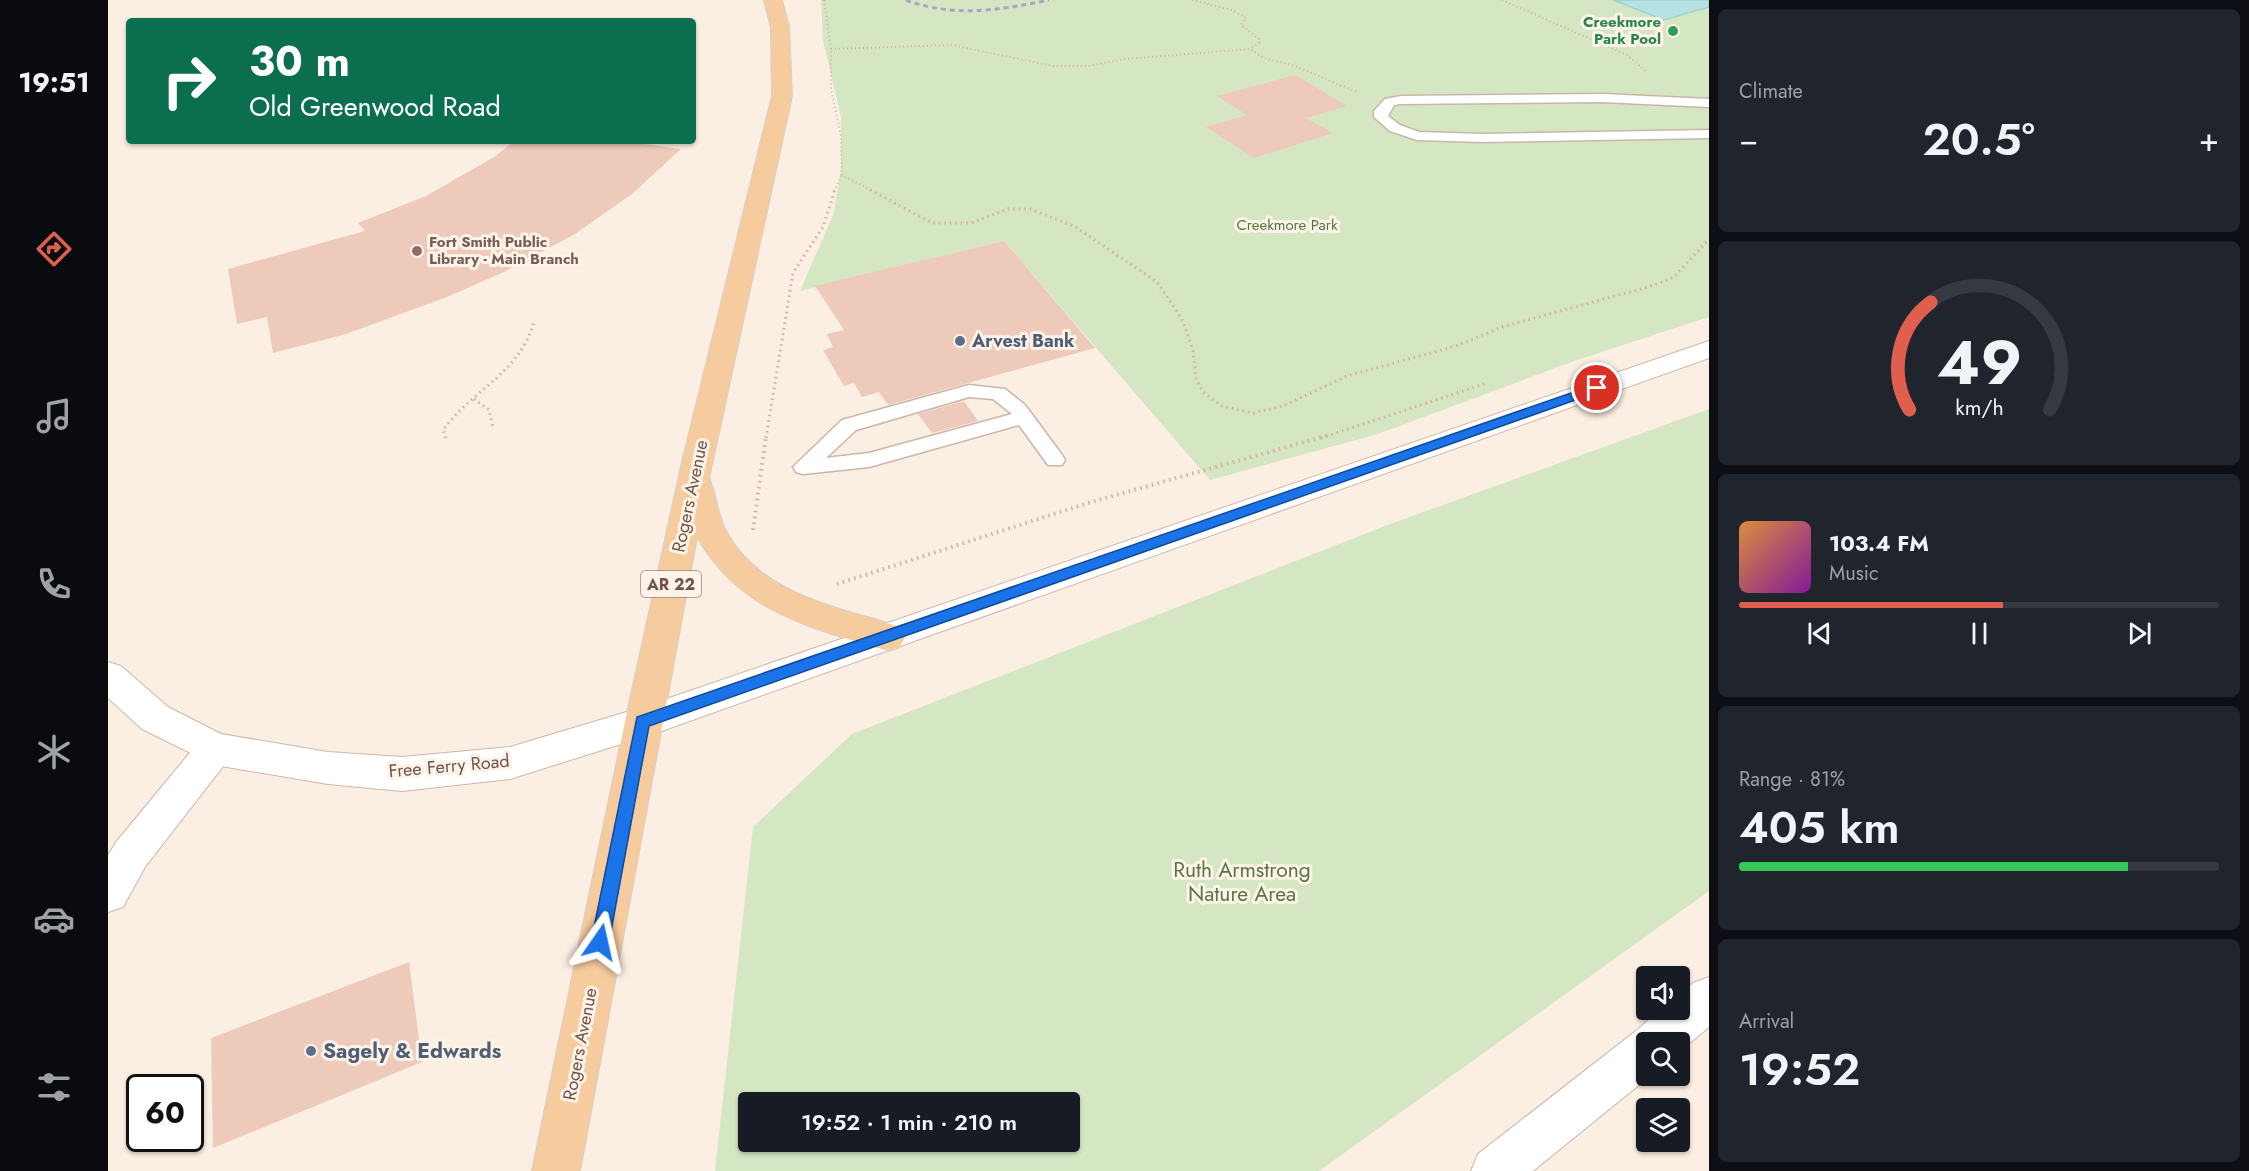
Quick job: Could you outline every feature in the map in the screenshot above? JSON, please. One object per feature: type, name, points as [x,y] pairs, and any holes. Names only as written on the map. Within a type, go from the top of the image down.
[{"type":"main road","name":"Rogers Avenue","points":[[556,1171],[643,722],[694,476],[782,96],[780,27],[773,0]]},
{"type":"main road","name":"Free Ferry Road","points":[[108,676],[156,718],[215,748],[328,768],[402,774],[510,763],[643,722],[1709,349]]},
{"type":"main road","points":[[694,476],[712,536],[741,577],[792,608],[888,637]]},
{"type":"main road","points":[[108,893],[131,854],[215,748]]},
{"type":"main road","points":[[1668,1032],[1709,999]]},
{"type":"main road","points":[[1495,1171],[1636,1058]]},
{"type":"lane","points":[[1709,103],[1602,98],[1401,100],[1390,102],[1381,111],[1381,117],[1395,128],[1417,136],[1482,138],[1709,134]]},
{"type":"lane","points":[[1014,406],[1055,460]]},
{"type":"lane","points":[[1014,406],[869,460],[803,467],[862,436],[1014,406]]},
{"type":"path","points":[[824,0],[831,49],[831,89],[841,136],[842,175],[932,223],[971,223],[1008,209],[1030,209],[1074,226],[1157,282],[1182,319],[1193,350],[1196,378],[1203,392],[1222,406],[1253,413],[1282,406],[1347,376],[1456,346],[1502,327],[1655,285],[1674,277],[1709,238]]},
{"type":"path","points":[[831,49],[952,45],[1053,66],[1087,66],[1125,59],[1250,49],[1259,44],[1259,39],[1241,25],[1246,18],[1232,10],[1192,0]]},
{"type":"path","points":[[1502,0],[1627,55],[1651,77]]},
{"type":"path","points":[[1250,49],[1264,58],[1306,70],[1357,92]]},
{"type":"path","points":[[446,438],[444,430],[453,414],[520,359],[529,344],[534,322]]},
{"type":"path","points":[[1439,399],[1487,383]]},
{"type":"path","points":[[474,399],[491,412],[493,427]]},
{"type":"green space","name":"Creekmore Park","points":[[821,0],[1709,0],[1709,317],[1574,361],[1378,434],[1210,480],[1004,241],[800,291],[834,213],[841,169],[841,117],[823,40]]},
{"type":"green space","name":"Ruth Armstrong Nature Area","points":[[1709,409],[1709,891],[1319,1171],[715,1171],[753,827],[852,734],[1393,523]]},
{"type":"water","points":[[1613,0],[1709,0],[1709,7],[1664,20]]},
{"type":"building","points":[[1295,75],[1347,106],[1306,118],[1333,133],[1254,158],[1206,127],[1247,115],[1217,96]]},
{"type":"building","name":"Fort Smith Public Library - Main Branch","points":[[510,144],[644,144],[681,149],[632,194],[575,234],[504,272],[447,297],[346,334],[273,353],[267,317],[237,324],[228,269],[365,231],[358,223],[426,196],[494,157]]},
{"type":"building","name":"Arvest Bank","points":[[1004,241],[1095,348],[888,405],[879,392],[862,397],[854,383],[844,386],[823,350],[833,347],[827,334],[844,330],[815,286]]},
{"type":"building","points":[[964,401],[978,421],[932,433],[918,414]]},
{"type":"building","points":[[409,962],[422,1062],[213,1148],[211,1038]]},
{"type":"railway","points":[[906,0],[924,6],[959,11],[1013,7],[1049,0]]},
{"type":"place","name":"Creekmore Park Pool","points":[[1673,31]]},
{"type":"place","name":"Fort Smith Public Library - Main Branch","points":[[417,251]]},
{"type":"place","name":"Arvest Bank","points":[[960,341]]},
{"type":"place","name":"Sagely & Edwards","points":[[311,1051]]},
{"type":"route","points":[[600,942],[643,722],[1597,388]]}]
